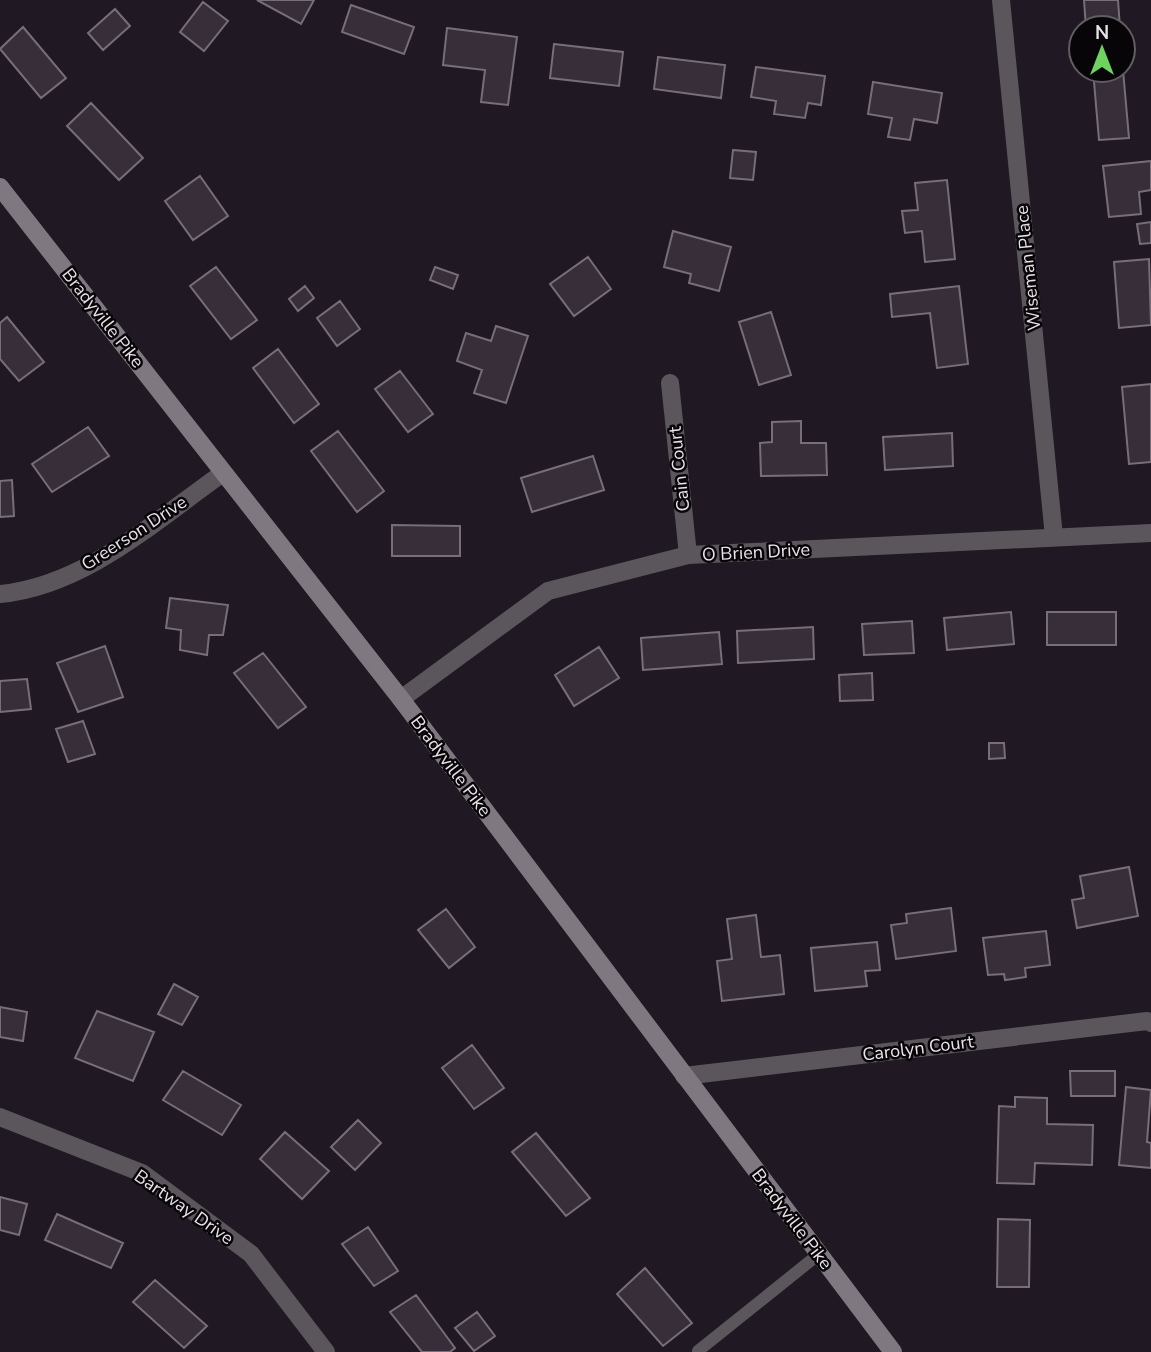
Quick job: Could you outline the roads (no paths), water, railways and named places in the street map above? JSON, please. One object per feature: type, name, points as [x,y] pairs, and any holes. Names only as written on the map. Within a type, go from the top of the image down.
[{"type":"main road","name":"Bradyville Pike","points":[[0,187],[401,699],[893,1352]]},
{"type":"street","points":[[988,0],[1001,0]]},
{"type":"street","name":"Wiseman Place","points":[[1001,0],[1054,537]]},
{"type":"street","name":"Cain Court","points":[[670,383],[688,555]]},
{"type":"street","name":"Greerson Drive","points":[[0,594],[27,591],[96,562],[223,473]]},
{"type":"street","name":"O Brien Drive","points":[[401,699],[548,591],[688,555],[1151,533]]},
{"type":"street","name":"Carolyn Court","points":[[684,1076],[1147,1021],[1151,1023]]},
{"type":"street","name":"Bartway Drive","points":[[0,1117],[142,1173],[251,1254],[326,1352]]},
{"type":"lane","points":[[698,1351],[819,1254]]}]
